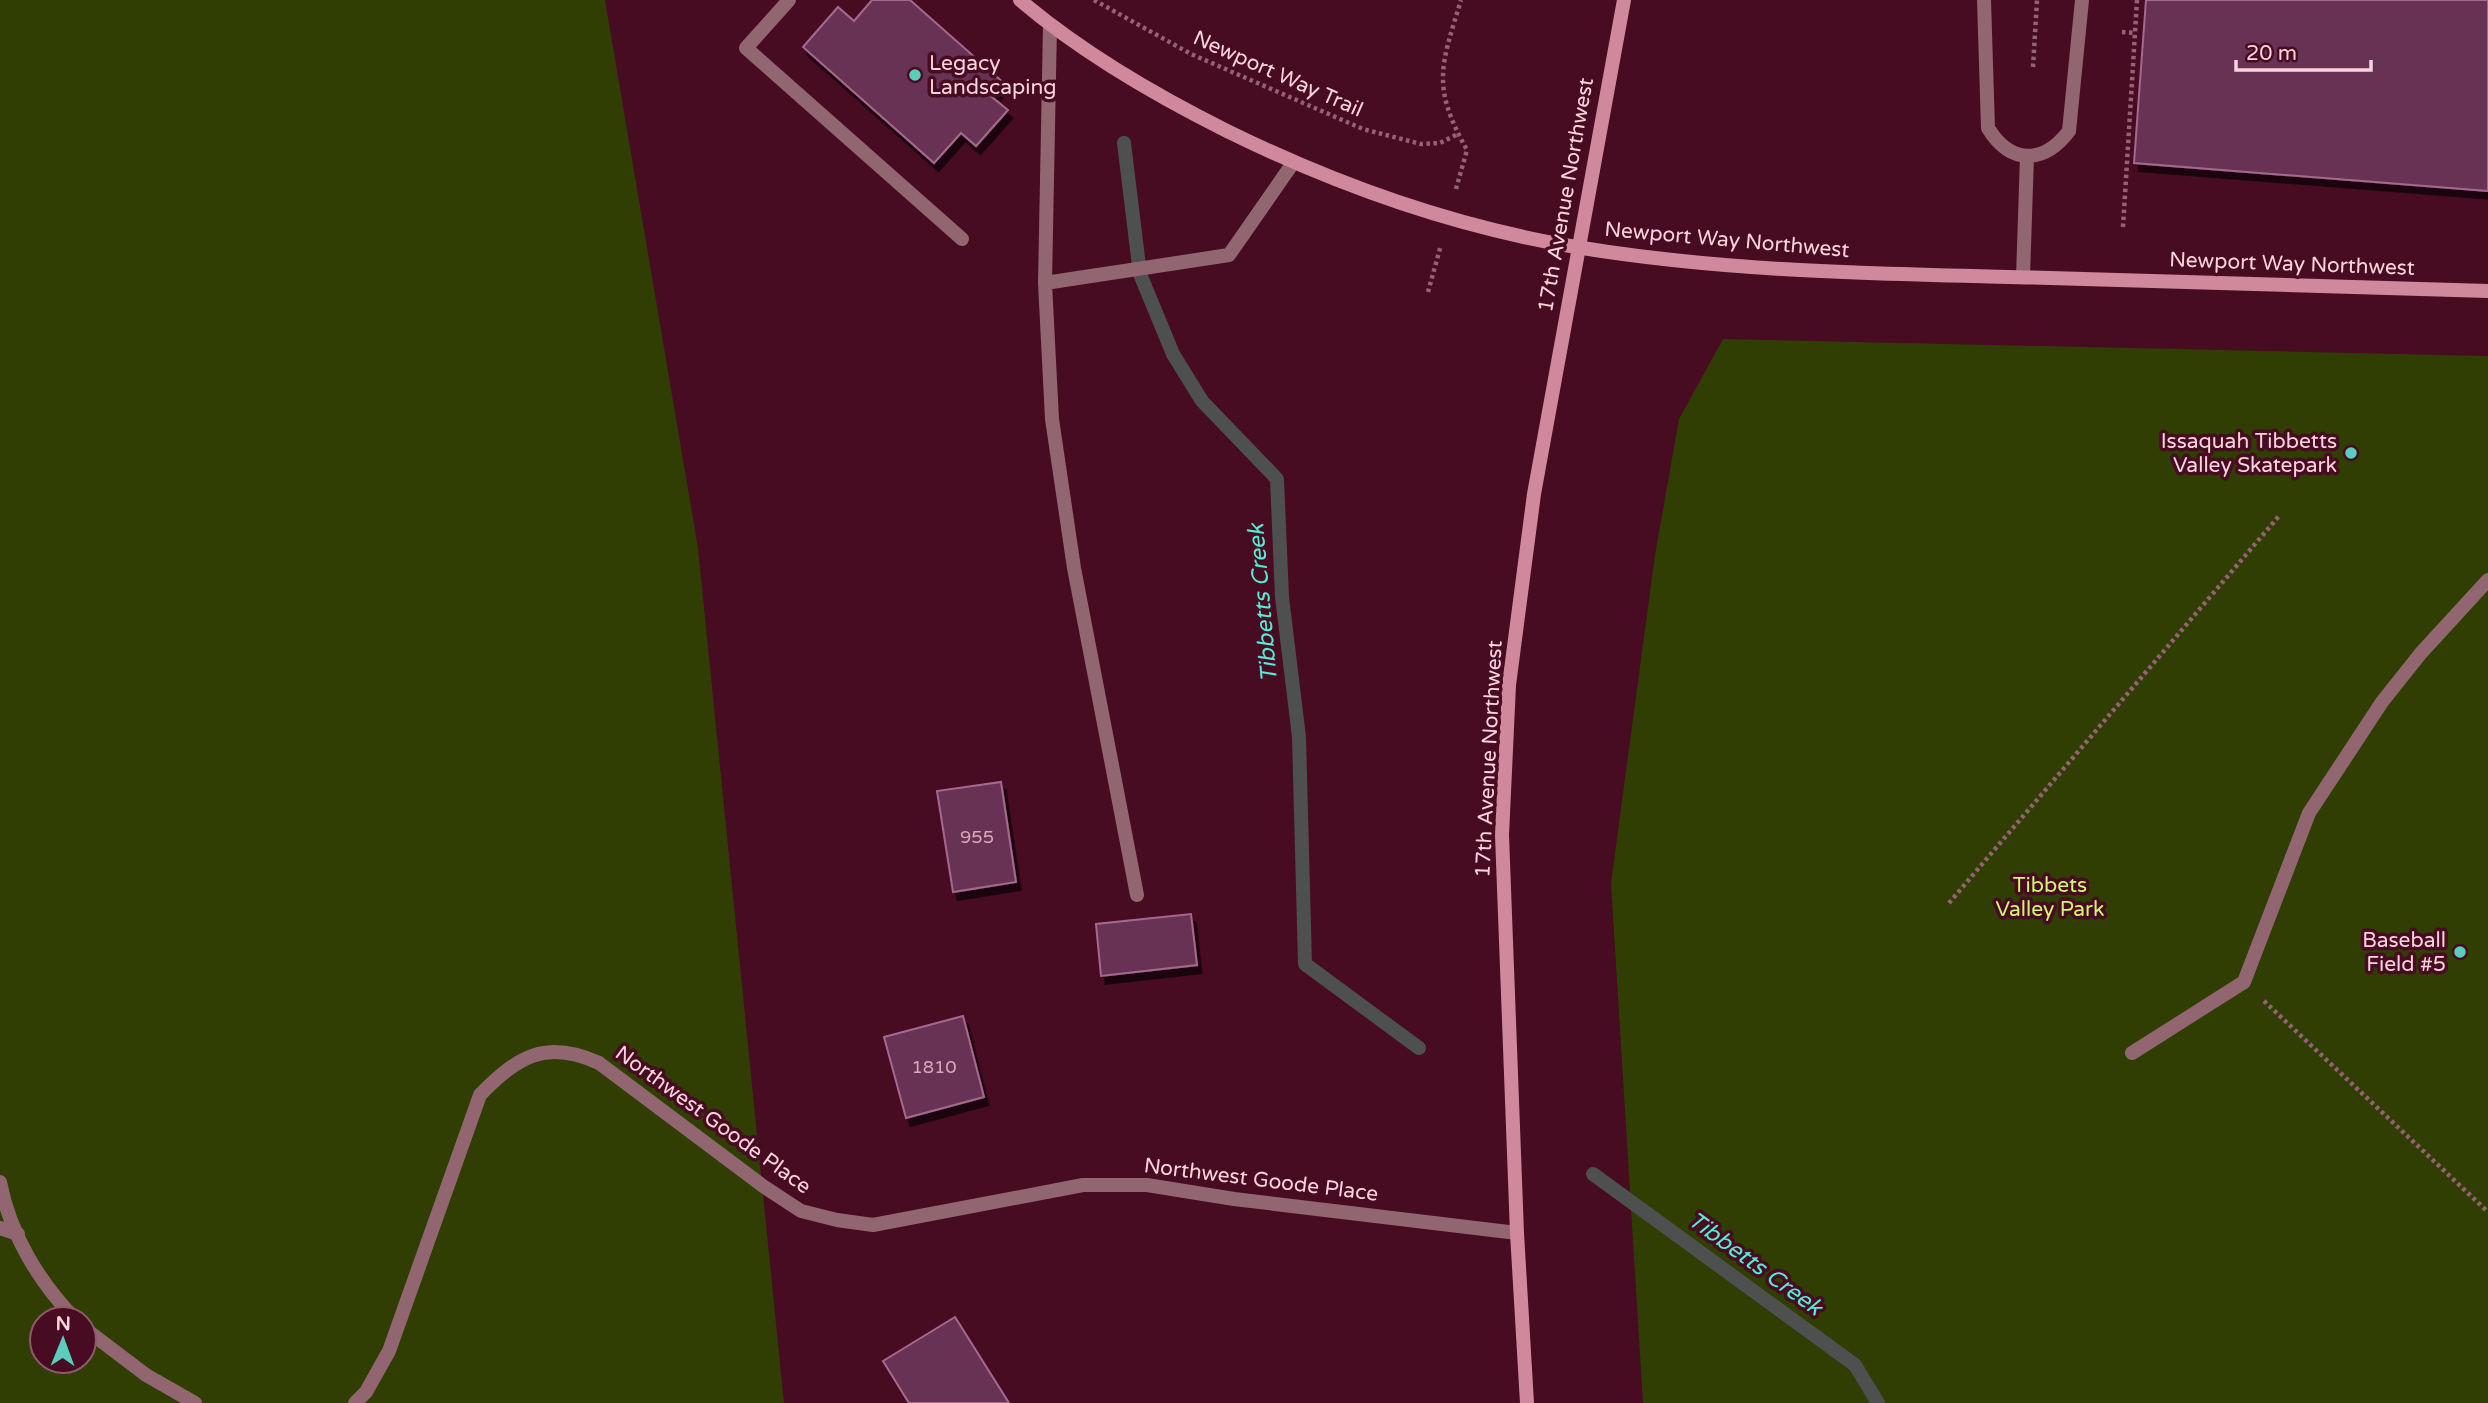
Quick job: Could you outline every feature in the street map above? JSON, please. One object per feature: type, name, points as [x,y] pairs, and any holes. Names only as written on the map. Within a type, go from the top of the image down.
[{"type":"street","points":[[789,0],[746,48],[962,239]]},
{"type":"street","name":"Newport Way Northwest","points":[[1020,0],[1050,25],[1170,103],[1293,163],[1383,197],[1449,217],[1577,247],[1718,264],[2023,277],[2488,291]]},
{"type":"street","name":"17th Avenue Northwest","points":[[1527,1403],[1517,1233],[1502,835],[1509,685],[1534,494],[1624,0]]},
{"type":"street","points":[[1984,0],[1988,128],[2003,147],[2027,156],[2044,154],[2058,145],[2069,131],[2082,0]]},
{"type":"street","points":[[1050,25],[1045,283],[1052,419],[1074,568],[1136,895]]},
{"type":"street","points":[[2023,277],[2027,156]]},
{"type":"street","points":[[1045,283],[1229,255],[1293,163]]},
{"type":"street","points":[[2132,1053],[2244,982],[2309,813],[2382,702],[2421,653],[2488,580]]},
{"type":"street","name":"Northwest Goode Place","points":[[355,1403],[366,1392],[389,1351],[480,1095],[506,1069],[553,1049],[576,1052],[599,1063],[763,1186],[801,1211],[837,1220],[873,1224],[1083,1185],[1147,1185],[1234,1199],[1517,1233]]},
{"type":"street","points":[[0,1182],[18,1234],[46,1289],[61,1305]]},
{"type":"street","points":[[0,1228],[18,1234]]},
{"type":"street","points":[[98,1339],[146,1375],[195,1403]]},
{"type":"path","name":"Newport Way Trail","points":[[1094,0],[1191,54],[1363,129],[1421,144],[1440,143],[1458,134]]},
{"type":"path","points":[[1461,0],[1442,65],[1446,107],[1467,150]]},
{"type":"path","points":[[2033,67],[2037,0]]},
{"type":"path","points":[[2123,227],[2137,0]]},
{"type":"path","points":[[2122,32],[2134,33]]},
{"type":"path","points":[[1949,903],[2279,516]]},
{"type":"path","points":[[2244,982],[2488,1212]]},
{"type":"green space","points":[[0,0],[605,0],[698,548],[784,1403],[0,1403]]},
{"type":"green space","name":"Tibbets Valley Park","points":[[1723,339],[2488,356],[2488,1403],[1643,1403],[1611,883],[1655,555],[1679,419]]},
{"type":"building","name":"Legacy Landscaping","points":[[872,0],[910,0],[1004,83],[992,97],[1008,110],[976,146],[961,133],[934,163],[803,47],[838,7],[854,21]]},
{"type":"building","points":[[2146,0],[2488,0],[2488,191],[2134,163]]},
{"type":"building","points":[[1001,782],[1016,882],[953,892],[937,791]]},
{"type":"building","points":[[1191,914],[1197,965],[1101,976],[1096,924]]},
{"type":"building","points":[[963,1016],[984,1097],[906,1118],[884,1037]]},
{"type":"building","points":[[955,1317],[1009,1403],[909,1403],[883,1361]]},
{"type":"waterway","name":"Tibbetts Creek","points":[[1124,143],[1140,274],[1173,354],[1202,401],[1277,479],[1282,597],[1299,737],[1305,964],[1419,1048]]},
{"type":"waterway","name":"Tibbetts Creek","points":[[1593,1174],[1855,1365],[1878,1403]]},
{"type":"place","name":"Legacy Landscaping","points":[[915,75]]},
{"type":"place","name":"Issaquah Tibbetts Valley Skatepark","points":[[2351,453]]},
{"type":"place","name":"Baseball Field #5","points":[[2460,952]]}]
